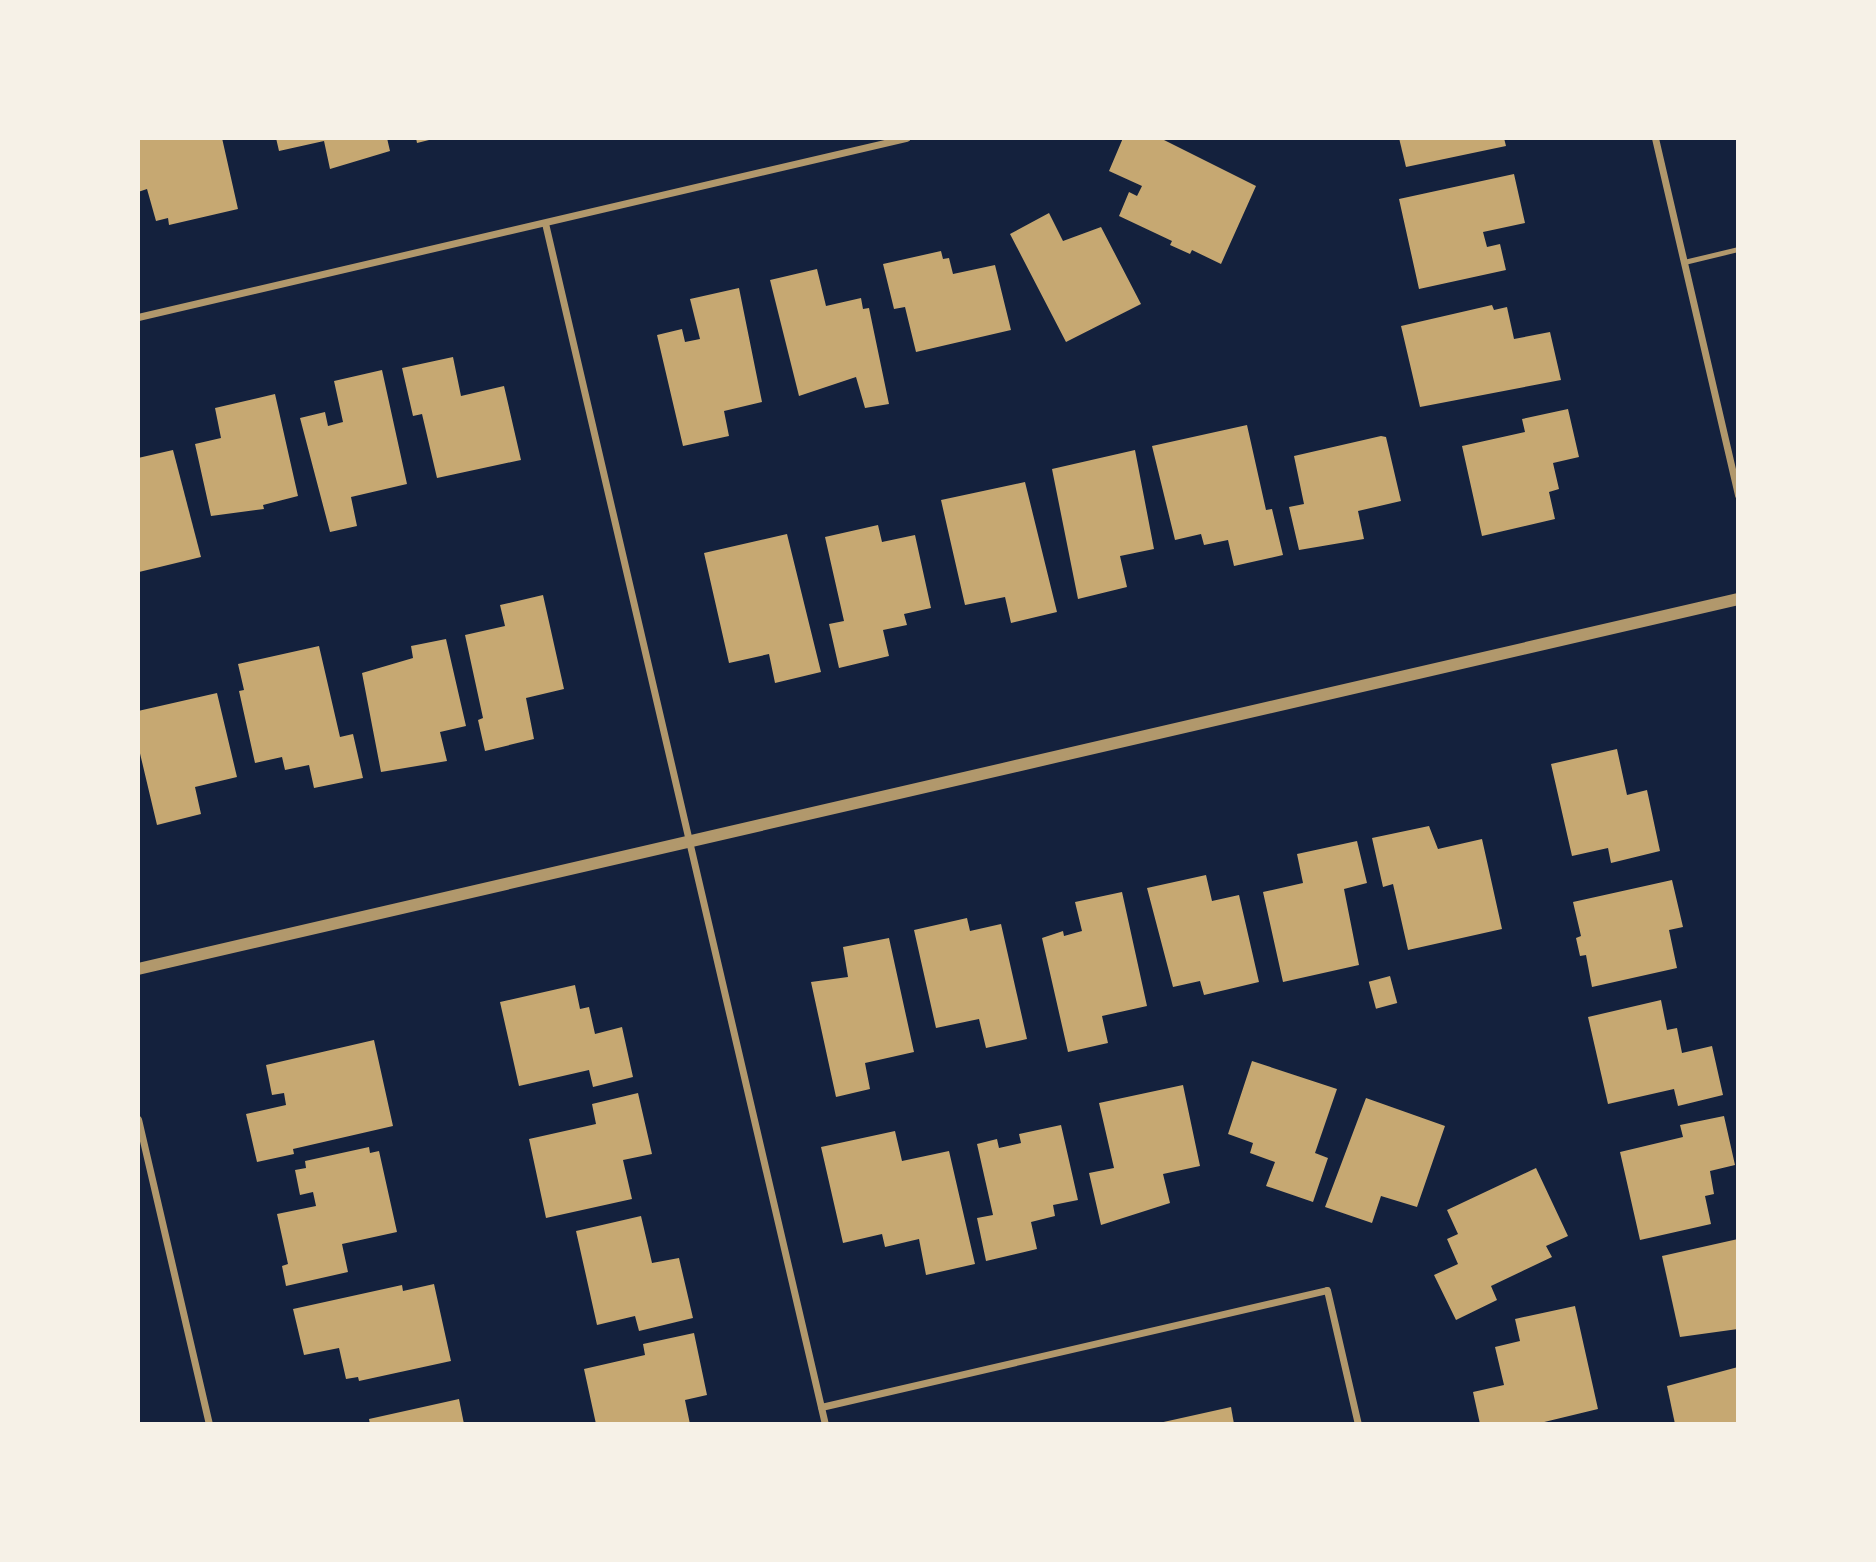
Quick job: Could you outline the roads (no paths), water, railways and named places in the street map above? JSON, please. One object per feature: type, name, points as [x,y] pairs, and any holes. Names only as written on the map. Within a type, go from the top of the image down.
[{"type":"street","points":[[138,317],[906,138]]},
{"type":"street","points":[[1655,138],[1738,495]]},
{"type":"street","points":[[545,223],[825,1424]]},
{"type":"street","points":[[138,969],[1738,599]]},
{"type":"street","points":[[138,1119],[209,1424]]},
{"type":"street","points":[[821,1407],[1327,1290],[1358,1424]]},
{"type":"lane","points":[[1684,262],[1738,249]]}]
